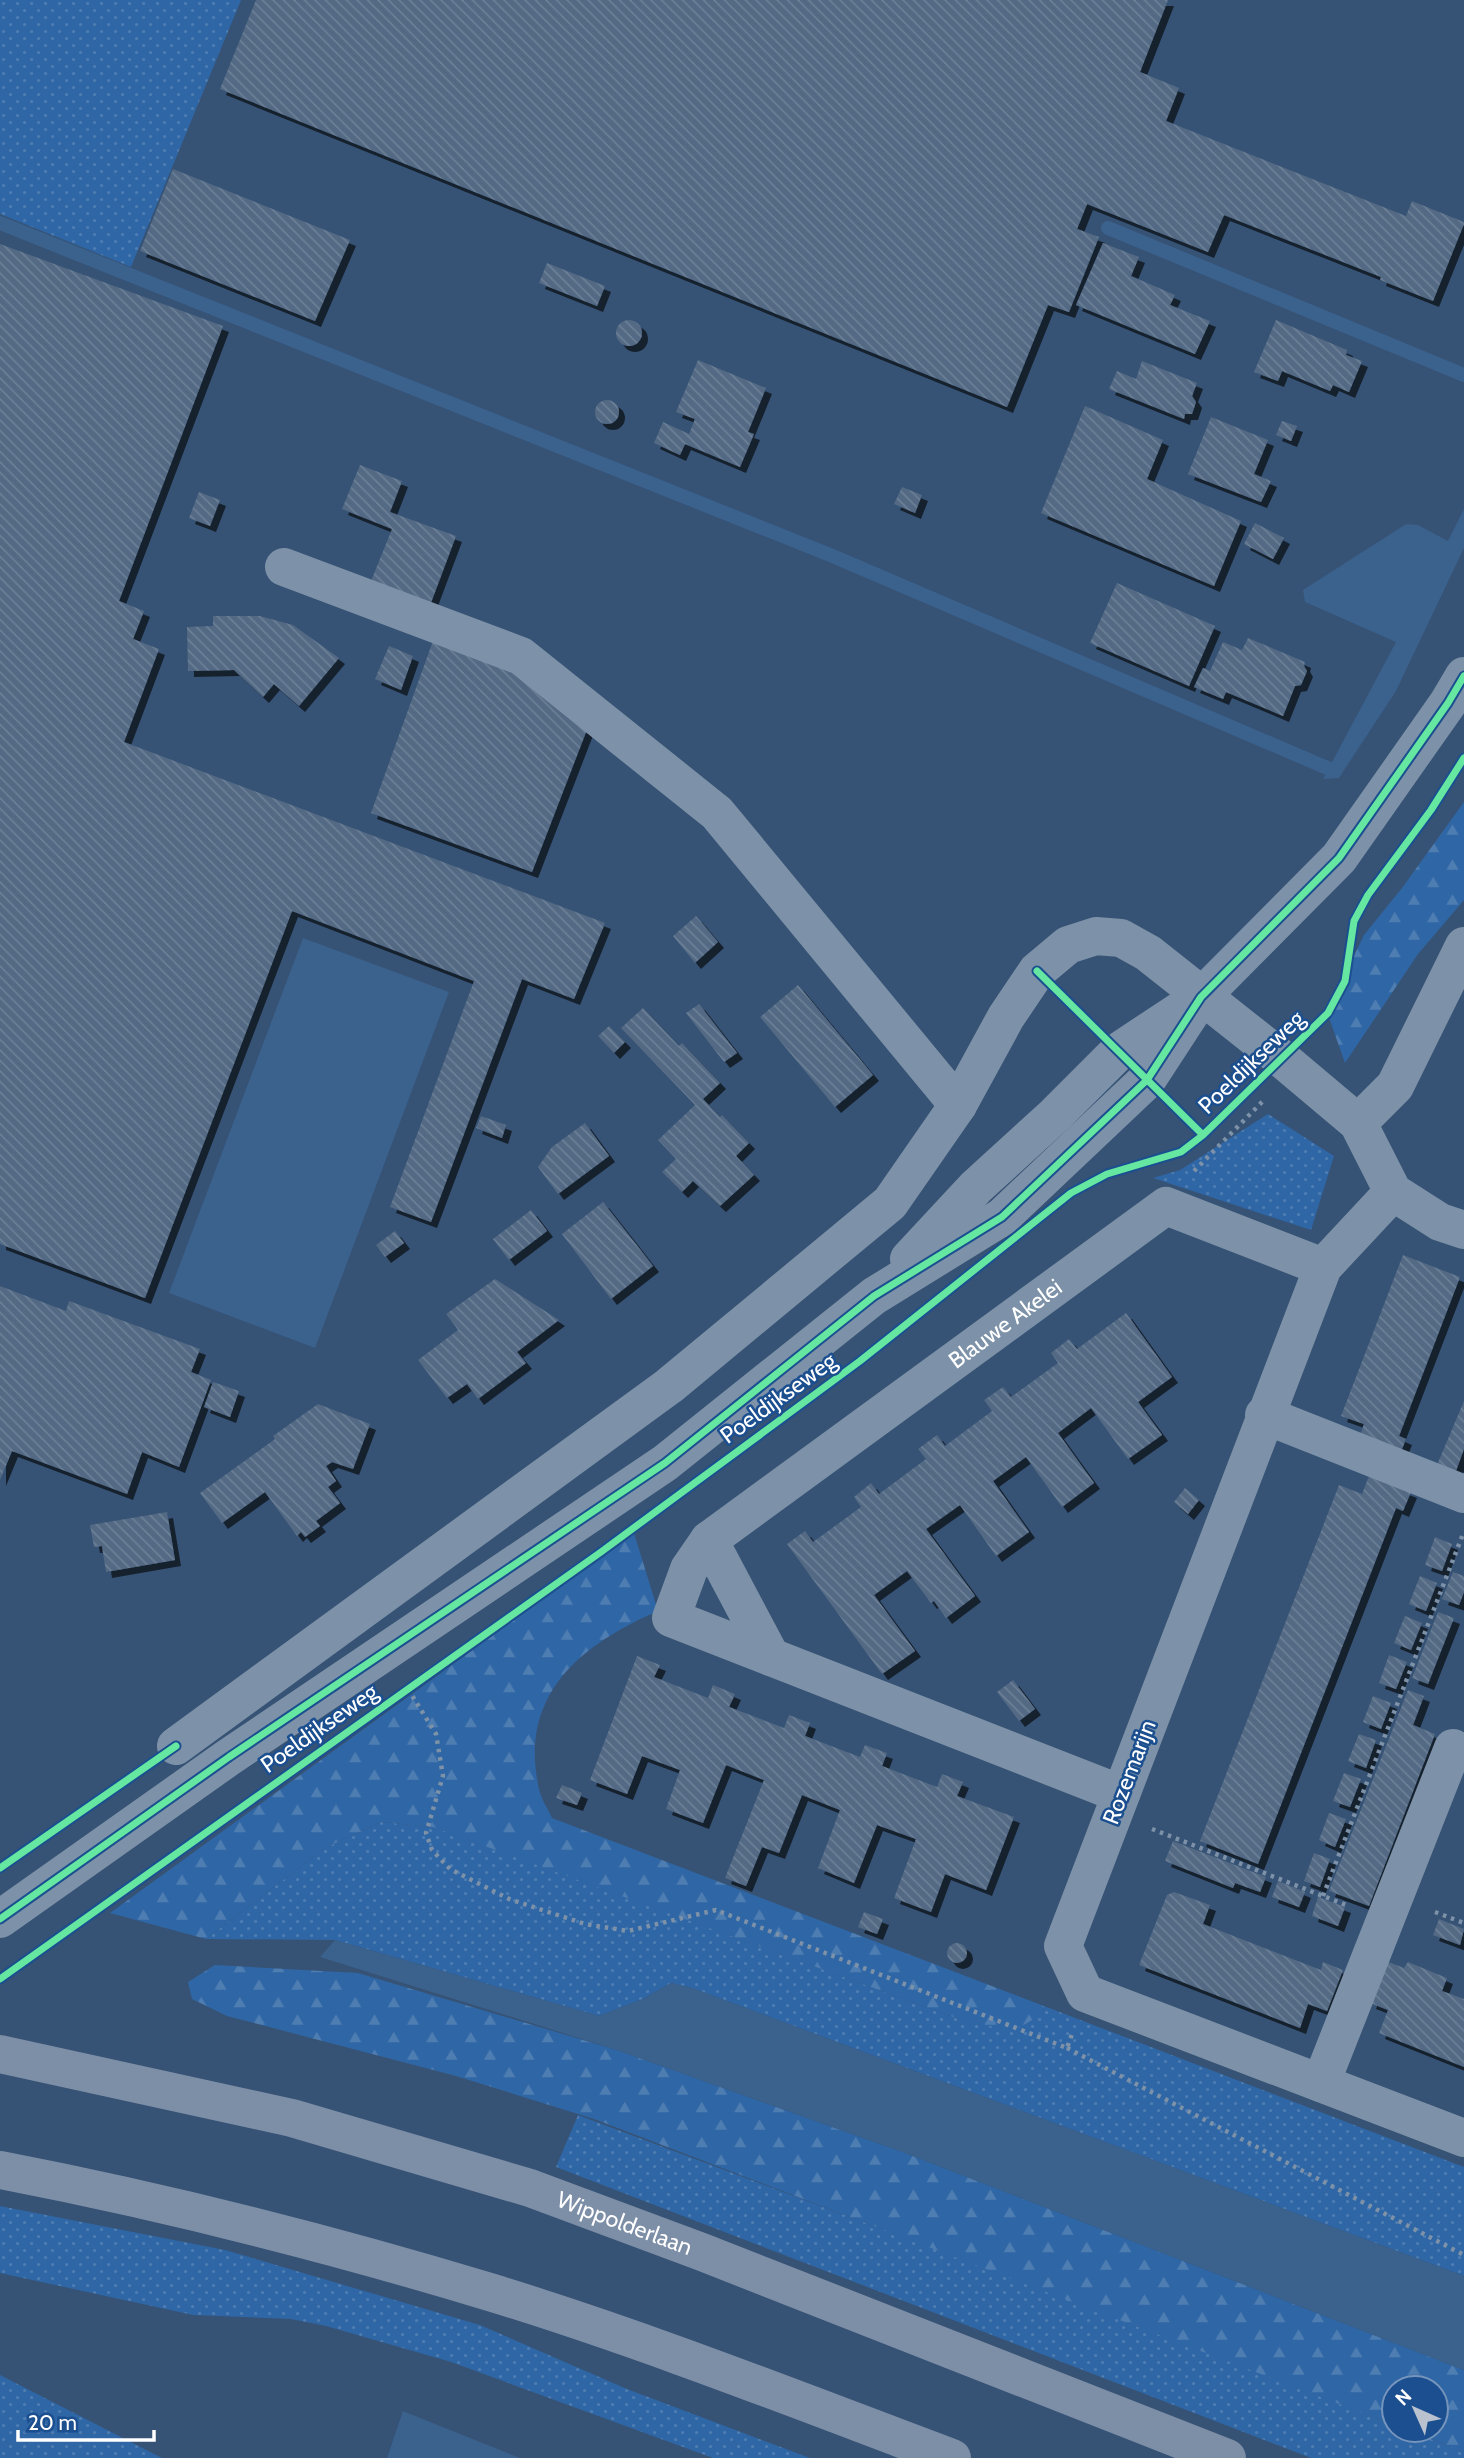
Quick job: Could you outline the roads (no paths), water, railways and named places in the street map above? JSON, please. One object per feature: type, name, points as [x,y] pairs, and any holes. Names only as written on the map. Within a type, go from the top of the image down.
[{"type":"main road","name":"Wippolderlaan","points":[[0,2054],[292,2118],[530,2188],[702,2252],[1227,2458]]},
{"type":"main road","points":[[0,2169],[271,2231],[494,2294],[678,2356],[952,2458]]},
{"type":"street","points":[[284,567],[521,656],[716,813],[958,1105]]},
{"type":"street","name":"Poeldijkseweg","points":[[0,1919],[229,1756],[665,1463],[874,1296],[1002,1217],[1147,1080],[1202,997],[1339,858],[1464,676]]},
{"type":"street","points":[[177,1746],[680,1377],[890,1203],[958,1105],[1006,1017],[1037,971],[1068,944],[1096,936],[1121,938],[1147,953],[1358,1123],[1393,1192],[1440,1222],[1464,1230]]},
{"type":"street","points":[[1358,1123],[1395,1086],[1464,946]]},
{"type":"street","name":"Rozemarijn","points":[[1321,2084],[1085,1993],[1063,1946],[1264,1415],[1323,1267],[1393,1192]]},
{"type":"street","name":"Blauwe Akelei","points":[[1117,1804],[771,1657],[671,1618],[689,1569],[709,1540],[1166,1206],[1323,1267]]},
{"type":"street","points":[[1264,1415],[1464,1494]]},
{"type":"street","points":[[709,1540],[771,1657]]},
{"type":"street","points":[[1452,1748],[1321,2084],[1464,2138]]},
{"type":"waterway","points":[[0,223],[835,557],[1332,770]]},
{"type":"waterway","points":[[1108,228],[1464,375]]}]
